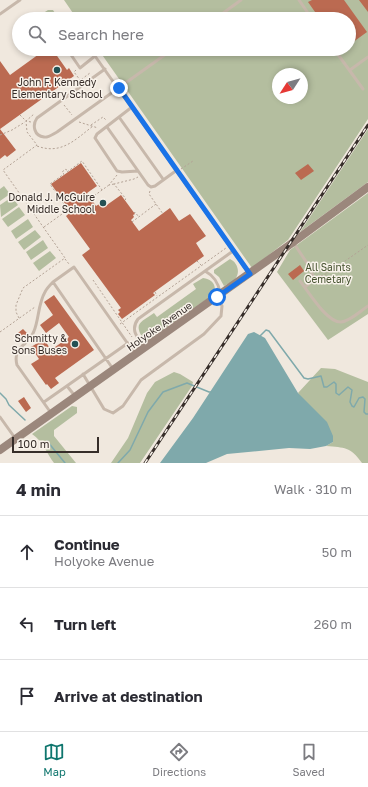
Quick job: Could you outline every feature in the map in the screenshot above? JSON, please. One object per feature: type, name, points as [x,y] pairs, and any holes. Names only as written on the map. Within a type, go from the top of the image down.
[{"type":"street","name":"Holyoke Avenue","points":[[1,448],[76,398],[134,353],[145,348],[250,274],[368,187]]},
{"type":"lane","points":[[0,14],[20,0]]},
{"type":"lane","points":[[225,12],[241,0]]},
{"type":"lane","points":[[299,0],[307,12]]},
{"type":"lane","points":[[72,56],[80,68],[95,56],[250,274]]},
{"type":"lane","points":[[105,69],[37,118],[34,123],[34,130],[38,135],[49,137],[163,56]]},
{"type":"lane","points":[[339,56],[363,89]]},
{"type":"lane","points":[[350,70],[368,57]]},
{"type":"lane","points":[[132,107],[97,134],[95,138],[117,170],[138,171]]},
{"type":"lane","points":[[119,117],[163,180]]},
{"type":"lane","points":[[108,126],[138,171],[151,187],[177,170]]},
{"type":"lane","points":[[294,242],[309,266],[313,276],[310,283],[305,287]]},
{"type":"lane","points":[[145,348],[134,331],[135,324],[138,319],[233,251]]},
{"type":"lane","points":[[52,414],[17,365],[15,358],[17,351],[34,332],[45,291],[53,282],[74,267],[134,353]]},
{"type":"lane","points":[[83,374],[104,409],[113,413],[123,406],[141,380],[204,334],[221,316],[222,306],[218,284],[215,278],[205,271]]},
{"type":"lane","points":[[300,280],[316,303],[331,320],[341,322],[351,318],[368,306]]},
{"type":"lane","points":[[53,282],[114,370]]},
{"type":"lane","points":[[44,402],[128,343]]},
{"type":"lane","points":[[67,386],[76,398]]},
{"type":"lane","points":[[0,417],[16,439]]},
{"type":"path","points":[[80,68],[74,72],[80,80]]},
{"type":"path","points":[[74,85],[92,73]]},
{"type":"path","points":[[0,135],[12,130],[38,111]]},
{"type":"path","points":[[20,115],[26,121],[34,123]]},
{"type":"path","points":[[91,125],[103,117],[108,126]]},
{"type":"path","points":[[26,121],[27,132],[37,145],[51,149],[64,147],[93,126]]},
{"type":"path","points":[[37,145],[3,170],[72,268]]},
{"type":"path","points":[[44,227],[68,210],[50,184],[64,174],[62,172],[66,170],[67,172],[82,161],[102,190]]},
{"type":"path","points":[[177,170],[193,161]]},
{"type":"path","points":[[90,198],[109,185],[120,171]]},
{"type":"path","points":[[109,185],[134,179],[141,175]]},
{"type":"path","points":[[114,184],[126,199],[125,200]]},
{"type":"path","points":[[151,187],[149,194],[163,214]]},
{"type":"path","points":[[132,222],[156,204]]},
{"type":"path","points":[[134,213],[135,212],[138,217]]},
{"type":"path","points":[[116,327],[230,245]]},
{"type":"path","points":[[313,276],[321,276],[328,273],[368,245]]},
{"type":"path","points":[[18,318],[16,305],[23,288],[65,258]]},
{"type":"path","points":[[197,261],[201,266]]},
{"type":"path","points":[[93,280],[113,307],[113,312],[134,341],[134,353]]},
{"type":"path","points":[[155,292],[157,297]]},
{"type":"path","points":[[1,331],[41,303]]},
{"type":"green space","points":[[64,0],[368,0],[368,119],[288,240],[252,268],[103,56],[356,56],[356,12],[72,12]]},
{"type":"green space","points":[[53,10],[54,12],[45,12]]},
{"type":"green space","points":[[368,129],[368,182],[300,232]]},
{"type":"green space","points":[[4,186],[10,194],[0,201],[0,189]]},
{"type":"green space","name":"All Saints Cemetary","points":[[368,193],[368,314],[328,340],[277,272],[290,250]]},
{"type":"green space","points":[[12,197],[18,205],[1,217],[0,205]]},
{"type":"green space","points":[[19,207],[25,215],[8,227],[2,219]]},
{"type":"green space","points":[[28,219],[33,227],[16,239],[11,231]]},
{"type":"green space","points":[[35,230],[41,237],[24,250],[18,242]]},
{"type":"green space","points":[[43,240],[48,248],[31,260],[26,252]]},
{"type":"green space","points":[[50,251],[56,258],[39,271],[33,263]]},
{"type":"green space","points":[[230,259],[235,262],[238,273],[234,280],[224,286],[219,277],[214,273],[214,270]]},
{"type":"green space","points":[[203,278],[213,283],[215,288],[214,294],[148,340],[144,340],[139,330],[142,321],[154,313],[157,317],[196,289],[193,284]]},
{"type":"green space","points":[[321,368],[335,369],[368,382],[368,463],[362,463],[354,453],[347,449],[326,446],[333,442],[298,393]]},
{"type":"green space","points":[[174,372],[193,382],[192,386],[140,463],[111,463],[128,438],[147,393],[155,382]]},
{"type":"green space","points":[[72,406],[77,407],[77,413],[54,430],[54,436],[76,463],[54,463],[42,444],[32,434]]},
{"type":"water","points":[[254,332],[265,338],[298,393],[327,422],[333,436],[333,442],[326,446],[310,449],[289,448],[227,454],[206,463],[160,463],[193,418],[248,334]]},
{"type":"building","points":[[312,0],[344,0],[353,12],[315,12],[308,2]]},
{"type":"building","points":[[359,0],[368,0],[368,12]]},
{"type":"building","points":[[356,17],[367,32],[356,40]]},
{"type":"building","name":"John F. Kennedy Elementary School","points":[[36,56],[57,56],[67,70],[69,68],[74,76],[0,129],[0,61],[10,75]]},
{"type":"building","points":[[0,129],[16,150],[7,157],[5,155],[0,159]]},
{"type":"building","points":[[81,163],[97,186],[87,193],[96,206],[101,203],[104,207],[121,195],[135,214],[131,220],[139,231],[170,208],[179,221],[190,214],[206,236],[196,243],[204,256],[153,293],[155,295],[122,319],[118,314],[120,312],[118,310],[121,308],[82,255],[90,249],[66,216],[71,212],[51,184]]},
{"type":"building","points":[[308,164],[314,171],[301,180],[295,173]]},
{"type":"building","points":[[300,265],[304,271],[293,280],[288,274]]},
{"type":"building","name":"Schmitty & Sons Buses","points":[[54,295],[94,350],[55,378],[59,383],[51,389],[47,384],[46,385],[31,364],[39,359],[31,347],[44,339],[51,350],[69,337],[59,323],[46,333],[40,325],[53,315],[44,302]]},
{"type":"building","points":[[23,329],[28,334],[18,341],[14,336]]},
{"type":"building","points":[[24,397],[31,408],[26,412],[18,401]]},
{"type":"waterway","points":[[260,336],[266,330],[269,331],[304,378],[308,379],[321,376],[324,387],[327,387],[334,382],[336,384],[336,393],[339,395],[348,387],[352,390],[350,402],[354,407],[359,398],[363,397],[365,399],[364,412],[368,414]]},
{"type":"waterway","points":[[118,463],[130,450],[148,412],[163,392],[187,383],[211,392]]},
{"type":"waterway","points":[[0,393],[9,405],[25,420]]},
{"type":"waterway","points":[[47,441],[65,463]]},
{"type":"railway","points":[[145,463],[368,125]]},
{"type":"place","name":"John F. Kennedy Elementary School","points":[[57,70]]},
{"type":"place","name":"Donald J. McGuire Middle School","points":[[103,203]]},
{"type":"place","name":"Schmitty & Sons Buses","points":[[75,344]]},
{"type":"route","points":[[119,88],[250,274],[217,297]]}]
